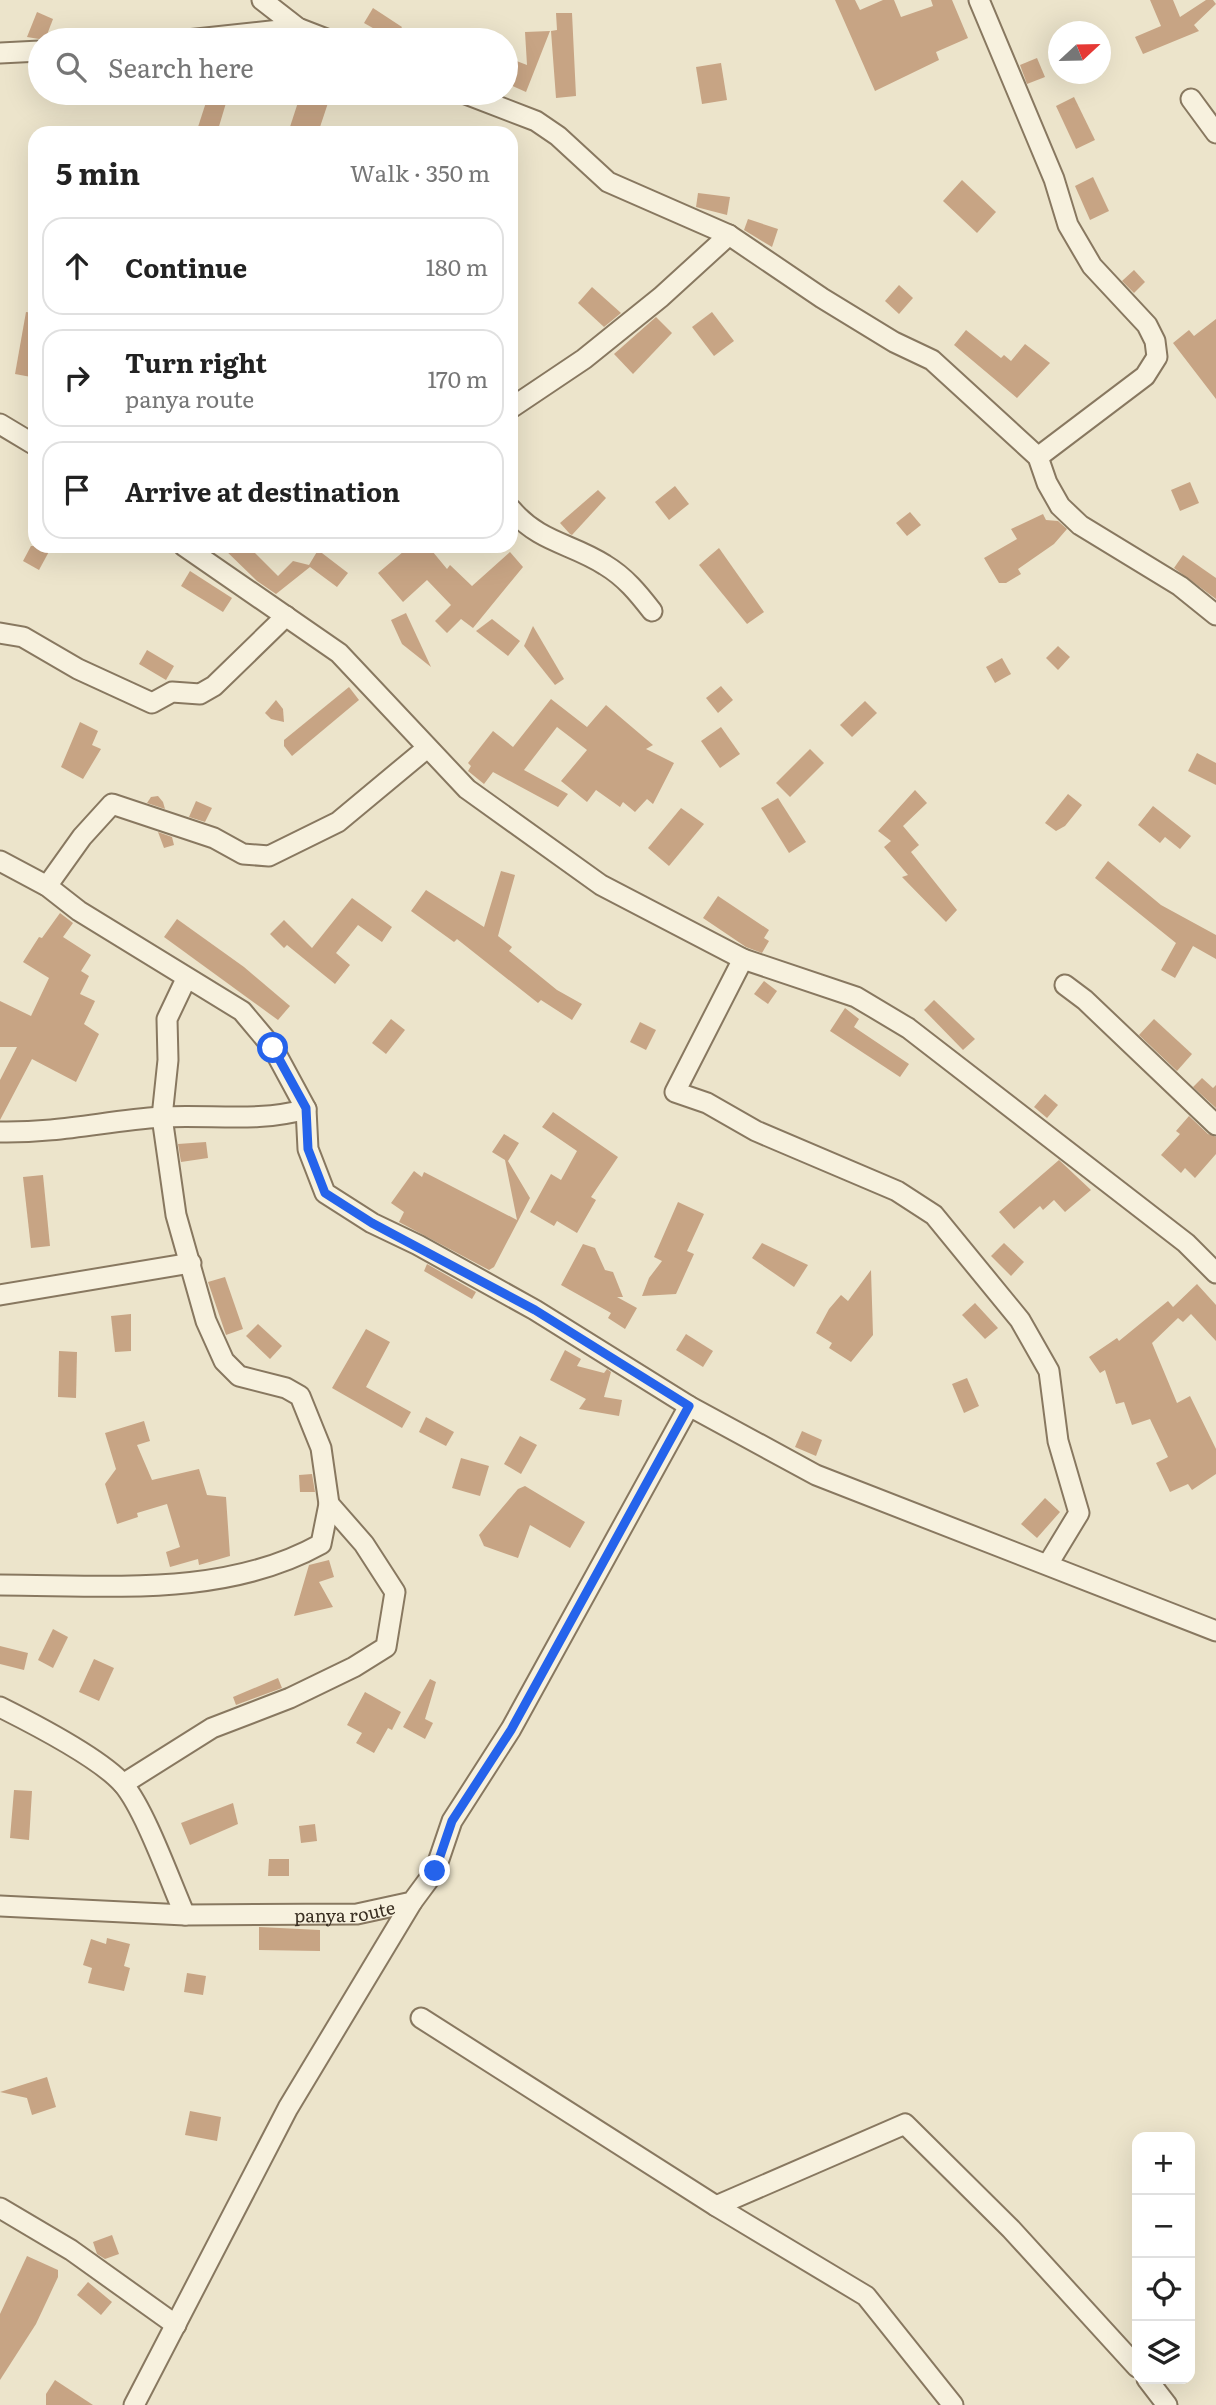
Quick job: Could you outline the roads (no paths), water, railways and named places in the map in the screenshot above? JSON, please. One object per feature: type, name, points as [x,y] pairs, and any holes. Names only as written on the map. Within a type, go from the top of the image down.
[{"type":"street","points":[[262,0],[298,28]]},
{"type":"street","points":[[979,0],[1054,179],[1068,225],[1092,266],[1147,325],[1157,346],[1157,357],[1145,376],[1038,457]]},
{"type":"street","points":[[0,53],[28,52]]},
{"type":"street","points":[[1191,99],[1216,132]]},
{"type":"street","points":[[494,105],[536,121],[558,136],[608,182],[729,235],[832,304],[894,342],[932,360],[1038,457],[1060,506],[1080,525],[1180,586],[1216,615]]},
{"type":"street","points":[[518,403],[584,359],[661,297],[729,235]]},
{"type":"street","points":[[0,424],[28,441]]},
{"type":"street","points":[[518,518],[525,526],[544,538],[602,563],[627,579],[652,611]]},
{"type":"street","points":[[194,553],[339,653],[467,789],[601,885],[743,958],[856,997],[908,1028],[1143,1209],[1216,1273]]},
{"type":"street","points":[[0,633],[23,637],[78,669],[152,703],[172,692],[200,694],[214,686],[286,616]]},
{"type":"street","points":[[47,886],[82,836],[111,804],[214,838],[243,854],[269,856],[338,822],[427,748]]},
{"type":"street","points":[[0,861],[47,886],[79,911],[242,1011],[273,1048],[306,1108],[308,1149],[325,1193],[372,1223],[535,1310],[689,1406],[816,1475],[1216,1630]]},
{"type":"street","points":[[743,958],[675,1092],[707,1103],[756,1131],[897,1191],[934,1215],[987,1278],[1020,1320],[1049,1371],[1058,1441],[1079,1513],[1048,1564]]},
{"type":"street","points":[[0,1585],[135,1586],[188,1582],[260,1572],[321,1544],[329,1504],[321,1448],[307,1407],[300,1396],[286,1388],[239,1376],[224,1361],[206,1321],[176,1215],[162,1117],[168,1060],[167,1019],[186,979]]},
{"type":"street","points":[[1065,985],[1086,1000],[1216,1125]]},
{"type":"street","points":[[0,1132],[42,1133],[162,1117],[240,1119],[287,1114],[306,1108]]},
{"type":"street","points":[[0,1295],[191,1263]]},
{"type":"street","name":"panya route","points":[[0,1906],[185,1915],[357,1914],[412,1902],[435,1871],[452,1821],[511,1730],[689,1406]]},
{"type":"street","points":[[123,1784],[212,1728],[290,1698],[354,1667],[386,1647],[396,1592],[364,1544],[329,1504]]},
{"type":"street","points":[[0,1707],[82,1753],[123,1784],[145,1824],[185,1915]]},
{"type":"street","points":[[134,2405],[288,2108],[412,1902]]},
{"type":"street","points":[[421,2018],[716,2206],[866,2296],[953,2405]]},
{"type":"street","points":[[716,2206],[905,2124],[1012,2229],[1132,2361]]},
{"type":"street","points":[[0,2208],[71,2250],[176,2325]]},
{"type":"street","points":[[1151,2384],[1167,2405]]}]
